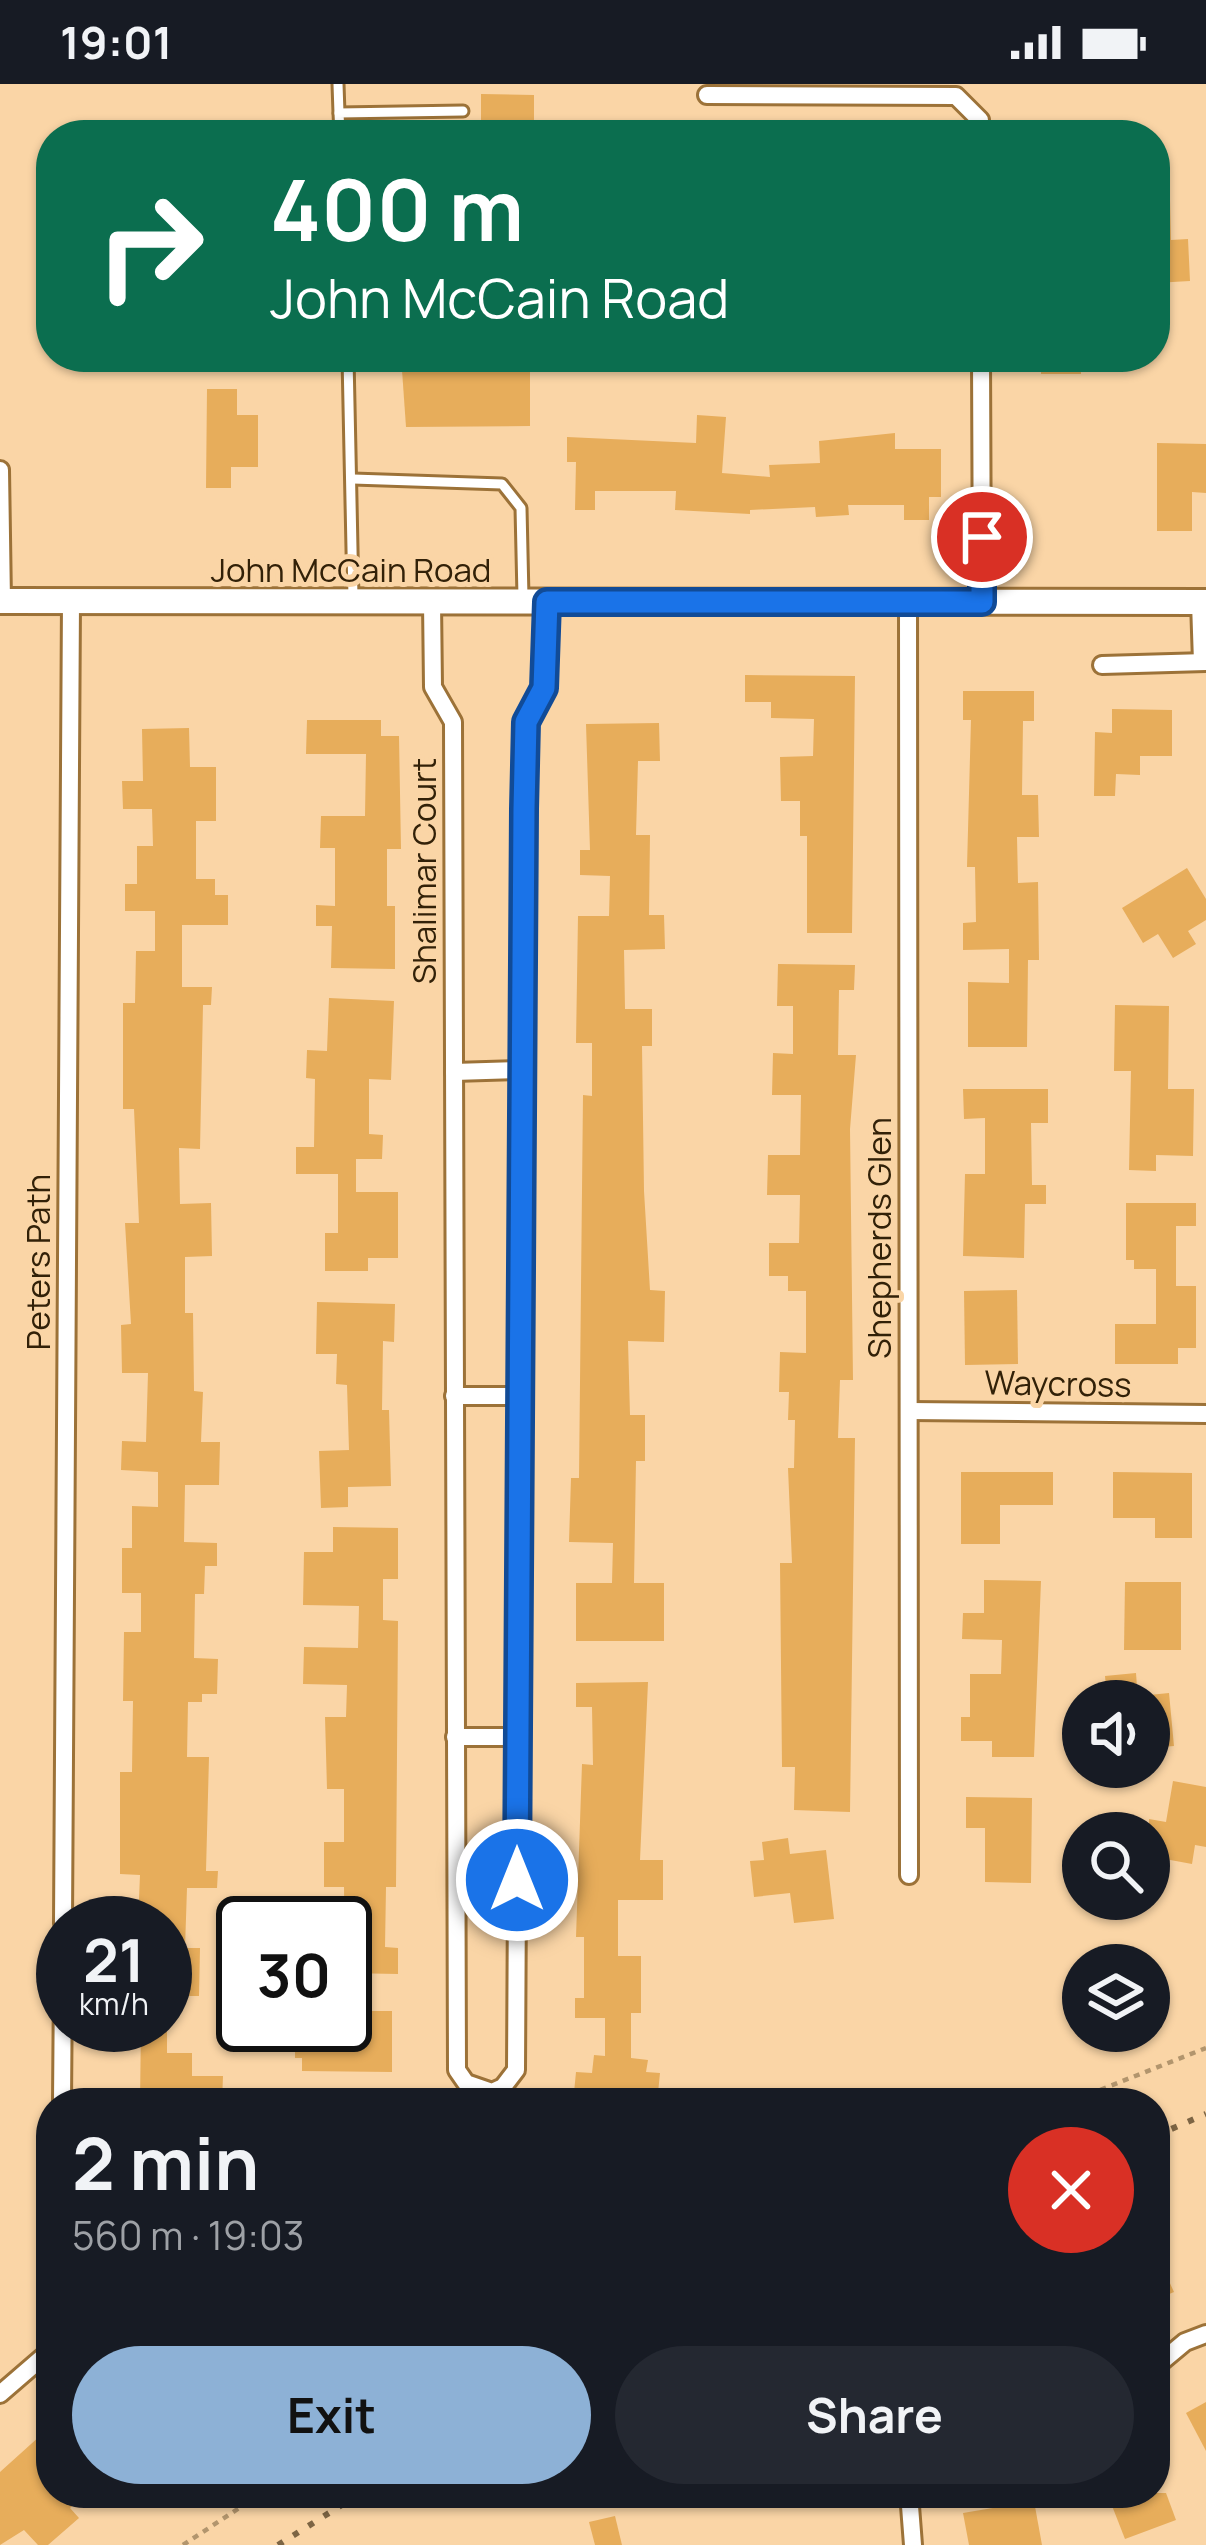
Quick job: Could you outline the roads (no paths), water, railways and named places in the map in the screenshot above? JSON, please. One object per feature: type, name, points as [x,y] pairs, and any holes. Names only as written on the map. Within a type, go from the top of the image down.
[{"type":"main road","name":"John McCain Road","points":[[1,601],[1203,602]]},
{"type":"street","points":[[707,95],[956,96],[980,120]]},
{"type":"street","points":[[981,372],[982,602]]},
{"type":"street","points":[[0,470],[1,601]]},
{"type":"street","name":"Peters Path","points":[[63,1896],[71,601]]},
{"type":"street","name":"Shalimar Court","points":[[432,602],[433,687],[453,722],[457,2070],[466,2084],[479,2088]]},
{"type":"street","name":"Shalimar Court","points":[[496,2088],[516,2070],[526,722],[544,688],[535,602]]},
{"type":"street","name":"Shepherds Glen","points":[[908,602],[909,1875]]},
{"type":"street","points":[[1102,664],[1204,662],[1203,602]]},
{"type":"street","points":[[454,1072],[522,1070]]},
{"type":"street","points":[[454,1396],[520,1396]]},
{"type":"street","name":"Waycross","points":[[909,1412],[1206,1414]]},
{"type":"street","points":[[455,1738],[518,1737]]},
{"type":"street","points":[[62,2052],[62,2088]]},
{"type":"street","points":[[1170,2354],[1206,2334]]},
{"type":"street","points":[[0,2395],[36,2363]]},
{"type":"street","points":[[910,2508],[913,2545]]},
{"type":"lane","points":[[338,84],[339,120]]},
{"type":"lane","points":[[339,113],[463,111]]},
{"type":"lane","points":[[349,372],[352,602]]},
{"type":"lane","points":[[353,478],[502,484],[521,508],[535,602]]},
{"type":"railway","points":[[1170,2130],[1206,2114]]},
{"type":"railway","points":[[278,2545],[337,2508]]}]
